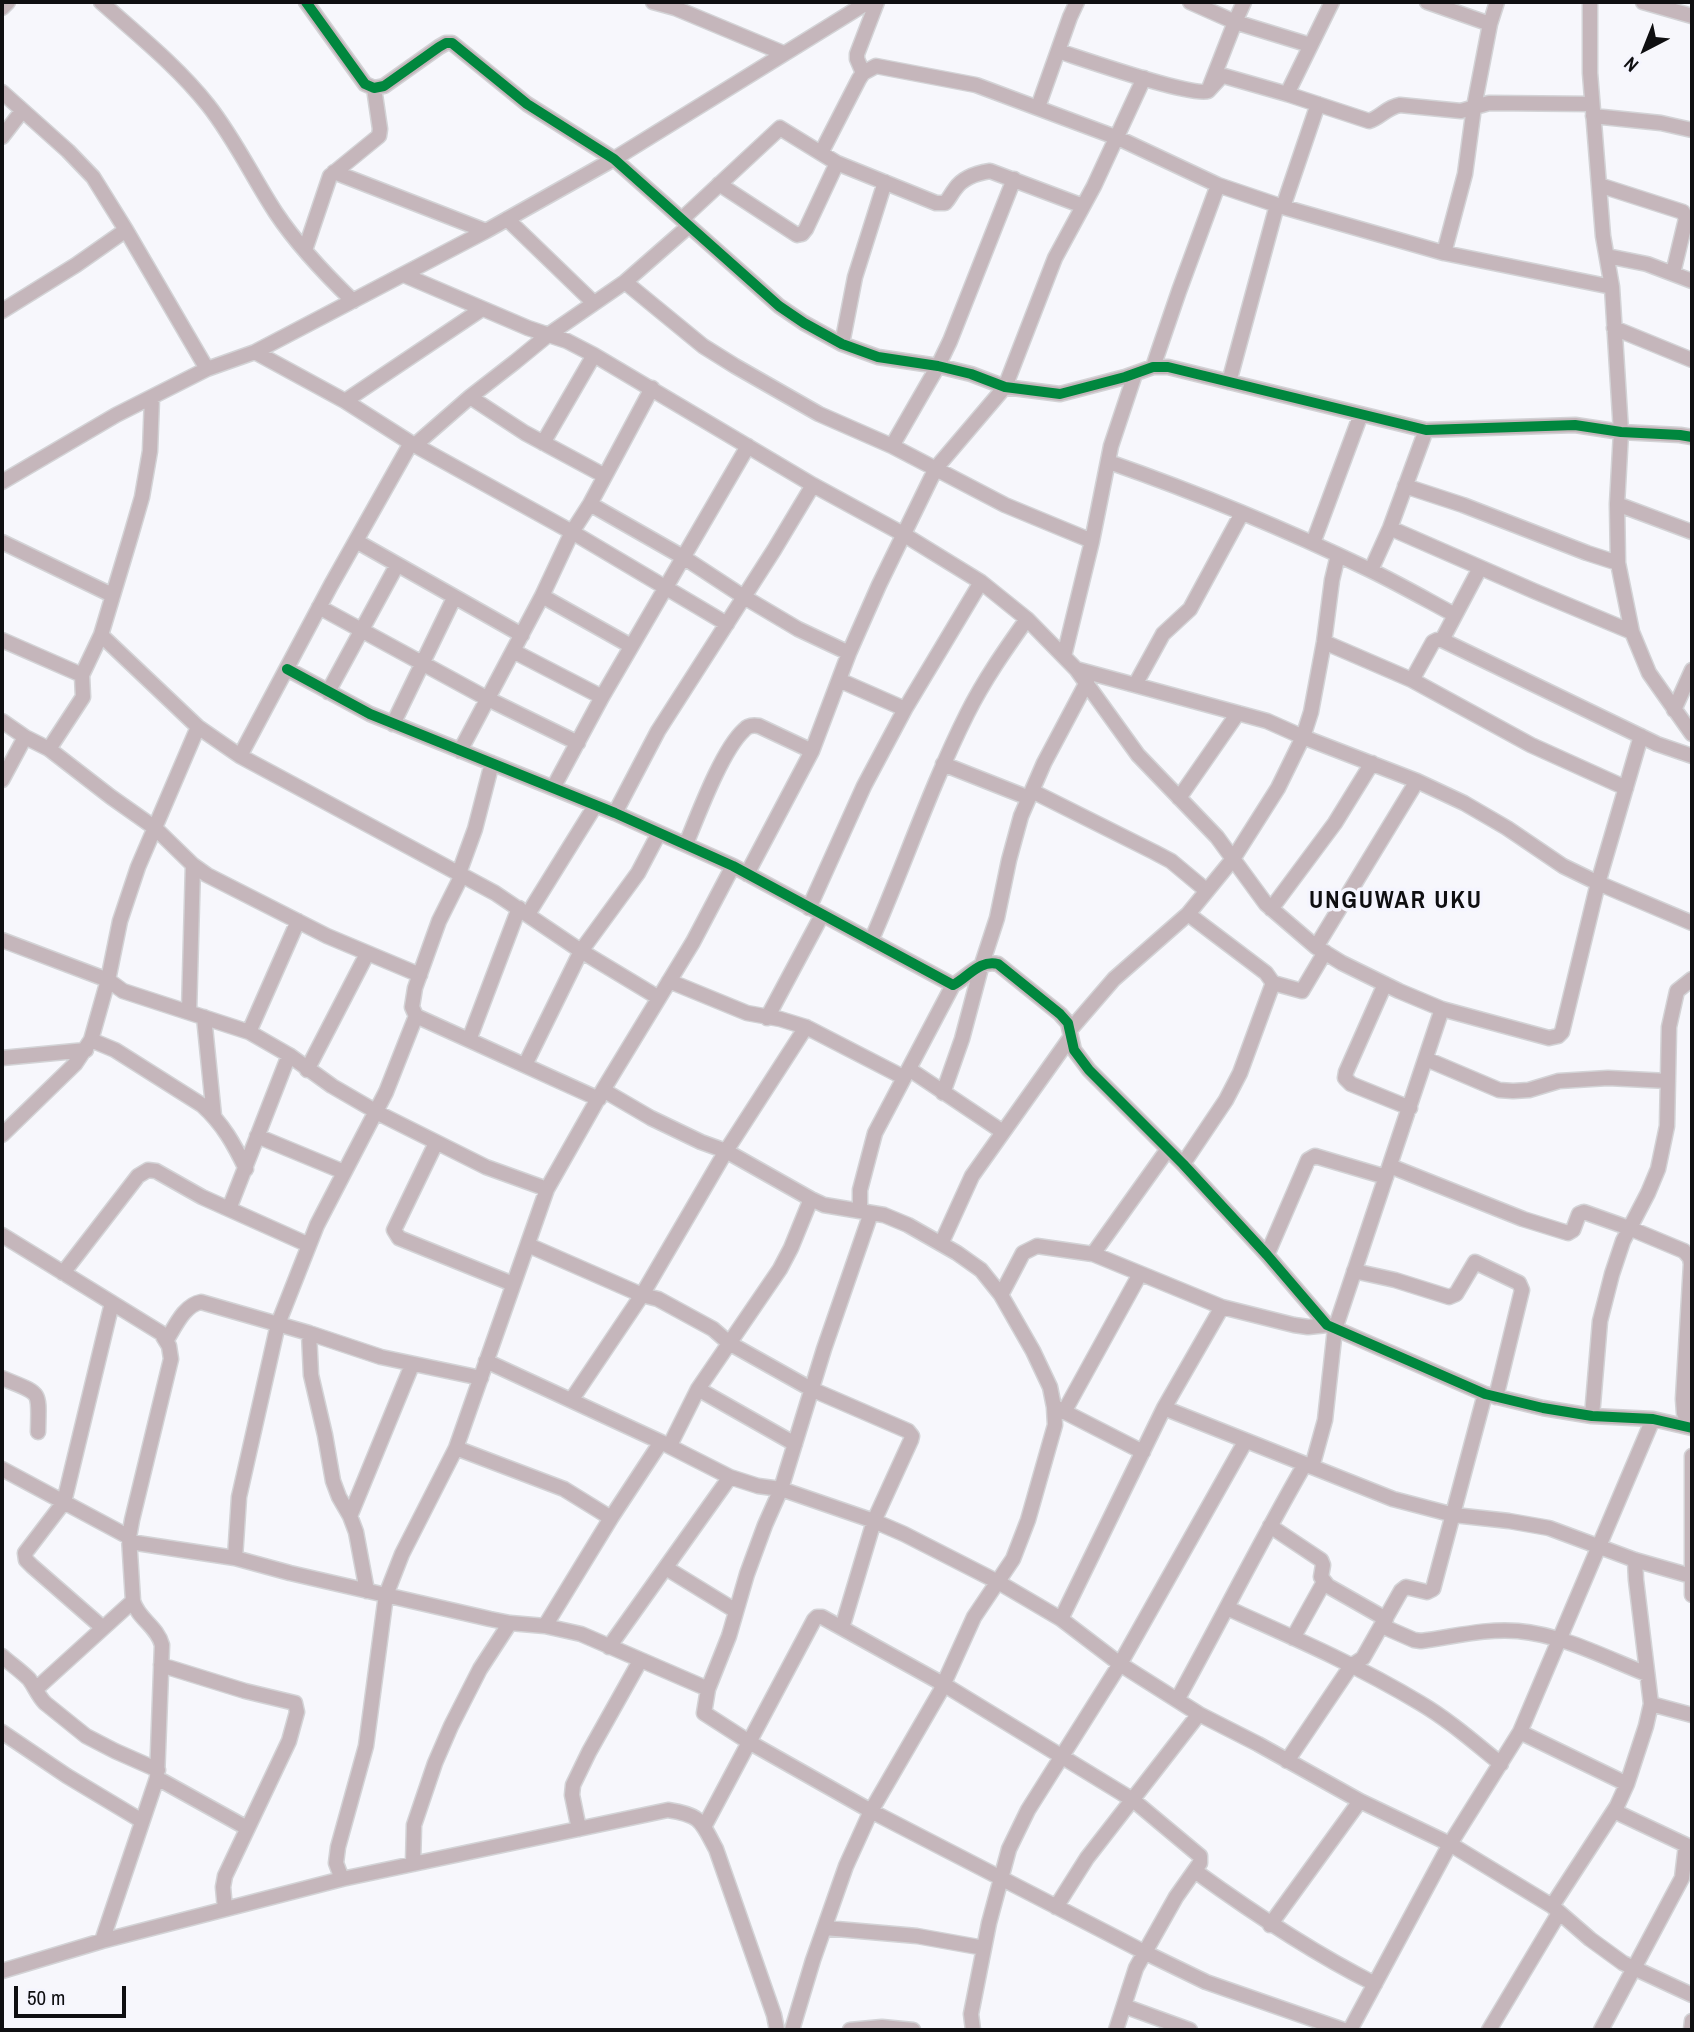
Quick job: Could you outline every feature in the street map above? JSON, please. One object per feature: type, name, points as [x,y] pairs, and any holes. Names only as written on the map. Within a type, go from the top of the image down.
[{"type":"street","points":[[2,8],[8,2]]},
{"type":"street","points":[[101,2],[170,63],[208,105],[237,146],[276,213],[319,269],[353,301]]},
{"type":"street","points":[[306,2],[365,84],[374,88],[384,86],[439,47],[452,43],[527,104],[614,159],[779,306],[842,344],[878,357],[938,366],[971,374],[1005,387],[1060,394],[1153,367],[1168,367],[1426,430],[1575,425],[1621,432],[1692,437]]},
{"type":"street","points":[[653,2],[673,5],[783,53]]},
{"type":"street","points":[[2,482],[80,435],[207,369],[255,352],[486,231],[614,159],[868,2]]},
{"type":"street","points":[[863,73],[857,54],[877,2]]},
{"type":"street","points":[[1038,107],[1077,2]]},
{"type":"street","points":[[1190,2],[1235,22],[1310,45]]},
{"type":"street","points":[[1208,91],[1244,2]]},
{"type":"street","points":[[1287,94],[1332,2]]},
{"type":"street","points":[[1427,2],[1490,24]]},
{"type":"street","points":[[1444,253],[1465,174],[1474,107],[1490,24],[1497,2]]},
{"type":"street","points":[[1590,2],[1590,73],[1606,256],[1612,287],[1621,432],[1617,504],[1618,563],[1632,632],[1649,673],[1692,734]]},
{"type":"street","points":[[1643,2],[1692,16]]},
{"type":"street","points":[[1058,51],[1198,92],[1208,91],[1224,76],[1368,121],[1400,105],[1461,111],[1489,103],[1593,110],[1692,130]]},
{"type":"street","points":[[821,153],[863,73],[876,66],[931,75],[976,85],[1038,107],[1118,138],[1217,185],[1280,206],[1444,253],[1612,287]]},
{"type":"street","points":[[747,874],[812,751],[849,653],[936,468],[1005,387],[1055,258],[1118,138],[1144,78]]},
{"type":"street","points":[[305,250],[327,183],[334,172],[379,136],[374,88]]},
{"type":"street","points":[[2,92],[93,177],[207,369]]},
{"type":"street","points":[[1229,382],[1280,206],[1318,104]]},
{"type":"street","points":[[2,137],[22,111]]},
{"type":"street","points":[[240,756],[319,607],[413,444],[548,334],[625,282],[686,223],[719,184],[780,128],[837,163],[943,204],[963,180],[990,171],[1083,206]]},
{"type":"street","points":[[719,184],[797,235],[806,229],[837,163]]},
{"type":"street","points":[[334,172],[486,231]]},
{"type":"street","points":[[892,446],[950,341],[1014,179]]},
{"type":"street","points":[[842,344],[855,277],[885,182]]},
{"type":"street","points":[[1153,367],[1217,185]]},
{"type":"street","points":[[1599,185],[1681,210],[1686,219],[1673,273]]},
{"type":"street","points":[[507,219],[594,303]]},
{"type":"street","points":[[2,312],[126,230]]},
{"type":"street","points":[[1606,256],[1647,264],[1692,281]]},
{"type":"street","points":[[404,275],[594,355],[981,582],[1027,619],[1076,669],[1138,755],[1212,830],[1271,909],[1320,950],[1385,984],[1442,1009],[1549,1038],[1562,1032],[1598,883],[1641,736]]},
{"type":"street","points":[[625,282],[703,346],[819,414],[892,446],[1005,505],[1092,541]]},
{"type":"street","points":[[345,401],[482,309]]},
{"type":"street","points":[[1614,328],[1692,360]]},
{"type":"street","points":[[255,352],[345,401],[413,444],[572,532],[727,624]]},
{"type":"street","points":[[543,443],[594,355]]},
{"type":"street","points":[[1064,656],[1092,541],[1111,446],[1135,374]]},
{"type":"street","points":[[460,751],[542,596],[572,532],[590,504],[652,388]]},
{"type":"street","points":[[470,397],[510,424],[605,476]]},
{"type":"street","points":[[49,749],[83,697],[82,676],[101,635],[142,497],[150,452],[152,398]]},
{"type":"street","points":[[1313,543],[1361,414]]},
{"type":"street","points":[[1371,570],[1390,528],[1426,430]]},
{"type":"street","points":[[553,788],[631,646],[748,446]]},
{"type":"street","points":[[1109,462],[1177,486],[1313,543],[1371,570],[1455,615]]},
{"type":"street","points":[[615,813],[658,731],[813,485]]},
{"type":"street","points":[[1405,486],[1618,563]]},
{"type":"street","points":[[590,504],[683,557],[798,629],[849,653]]},
{"type":"street","points":[[1617,504],[1692,532]]},
{"type":"street","points":[[1135,685],[1163,634],[1191,609],[1242,513]]},
{"type":"street","points":[[1390,528],[1632,632]]},
{"type":"street","points":[[356,541],[522,635]]},
{"type":"street","points":[[2,542],[113,595]]},
{"type":"street","points":[[941,1244],[972,1177],[1070,1034],[1114,979],[1188,914],[1233,859],[1278,788],[1303,737],[1311,712],[1338,555]]},
{"type":"street","points":[[328,692],[397,565]]},
{"type":"street","points":[[1442,640],[1480,568]]},
{"type":"street","points":[[768,1018],[816,911],[864,786],[905,709],[981,582]]},
{"type":"street","points":[[542,596],[631,646]]},
{"type":"street","points":[[393,724],[454,598]]},
{"type":"street","points":[[319,607],[488,699],[578,743]]},
{"type":"street","points":[[871,942],[900,875],[925,806],[968,712],[994,666],[1027,619]]},
{"type":"street","points":[[101,635],[198,727],[240,756],[524,911],[659,999]]},
{"type":"street","points":[[2,640],[82,676]]},
{"type":"street","points":[[1412,680],[1433,642],[1442,640],[1641,736],[1692,756]]},
{"type":"street","points":[[1324,642],[1412,680],[1531,745],[1626,788]]},
{"type":"street","points":[[513,651],[602,697]]},
{"type":"street","points":[[286,669],[370,714],[615,813],[733,866],[953,985]]},
{"type":"street","points":[[1076,669],[1267,720],[1303,737],[1417,781],[1464,803],[1507,828],[1563,866],[1692,923]]},
{"type":"street","points":[[1674,710],[1692,670]]},
{"type":"street","points":[[839,680],[905,709]]},
{"type":"street","points":[[943,1093],[997,918],[1018,827],[1044,763],[1087,682]]},
{"type":"street","points":[[1179,798],[1238,713]]},
{"type":"street","points":[[2,721],[49,749],[155,828],[193,865],[227,886],[367,954],[420,975]]},
{"type":"street","points":[[685,844],[721,764],[744,729],[751,725],[759,726],[812,751]]},
{"type":"street","points":[[2,1135],[75,1064],[88,1045],[108,980],[120,920],[138,867],[198,727]]},
{"type":"street","points":[[2,780],[25,737]]},
{"type":"street","points":[[492,763],[460,874],[439,921],[415,988],[412,1007],[416,1016],[726,1151],[824,1205],[884,1215],[941,1244],[981,1270],[1001,1295],[1039,1363],[1059,1409],[1143,1452]]},
{"type":"street","points":[[1271,909],[1335,823],[1372,763]]},
{"type":"street","points":[[943,764],[1030,794],[1154,852],[1171,861],[1207,891]]},
{"type":"street","points":[[1188,914],[1273,982],[1302,991],[1320,950],[1417,781]]},
{"type":"street","points":[[469,1040],[524,911],[596,806]]},
{"type":"street","points":[[525,1065],[582,951],[638,873],[659,833]]},
{"type":"street","points":[[190,1012],[193,865]]},
{"type":"street","points":[[342,1879],[336,1863],[338,1847],[366,1746],[386,1595],[402,1554],[456,1448],[547,1189],[692,942],[733,866]]},
{"type":"street","points":[[249,1032],[298,921]]},
{"type":"street","points":[[2,940],[108,980],[124,991],[249,1032],[375,1111],[486,1167],[547,1189]]},
{"type":"street","points":[[307,1070],[367,954]]},
{"type":"street","points":[[1331,1327],[1183,1164],[1089,1070],[1074,1050],[1068,1023],[1060,1014],[998,964],[982,964],[953,985],[875,1133],[860,1190],[866,1212],[781,1489],[755,1550],[729,1636],[708,1689],[704,1713],[749,1742],[871,1811],[1206,1982],[1349,2028],[1369,2030]]},
{"type":"street","points":[[1592,1416],[1600,1321],[1623,1241],[1658,1169],[1667,1126],[1669,1027],[1677,991],[1692,979]]},
{"type":"street","points":[[669,981],[747,1013],[806,1027],[906,1073],[943,1093],[1003,1132]]},
{"type":"street","points":[[1183,1164],[1226,1100],[1240,1073],[1273,982]]},
{"type":"street","points":[[1385,984],[1345,1078],[1351,1084],[1410,1108]]},
{"type":"street","points":[[1177,1700],[1270,1526],[1308,1466],[1325,1420],[1331,1327],[1354,1271],[1442,1009]]},
{"type":"street","points":[[235,1558],[239,1497],[278,1324],[317,1225],[386,1092],[416,1016]]},
{"type":"street","points":[[204,1017],[214,1116]]},
{"type":"street","points":[[572,1399],[642,1295],[726,1151],[806,1027]]},
{"type":"street","points":[[2,1058],[88,1045],[115,1050],[202,1105],[232,1139],[246,1169]]},
{"type":"street","points":[[229,1209],[289,1055]]},
{"type":"street","points":[[1426,1059],[1499,1090],[1529,1090],[1559,1081],[1608,1078],[1668,1081]]},
{"type":"street","points":[[257,1136],[344,1172]]},
{"type":"street","points":[[436,1143],[394,1230],[395,1235],[513,1284]]},
{"type":"street","points":[[1093,1254],[1168,1149]]},
{"type":"street","points":[[1267,1255],[1308,1160],[1315,1156],[1388,1171],[1568,1233],[1573,1230],[1581,1212],[1629,1228],[1684,1251],[1690,1258],[1683,1399],[1684,1413],[1692,1428]]},
{"type":"street","points":[[63,1273],[143,1172],[156,1171],[202,1197],[309,1245]]},
{"type":"street","points":[[545,1626],[611,1518],[666,1443],[698,1389],[780,1269],[811,1199]]},
{"type":"street","points":[[2,1235],[161,1334],[169,1346],[170,1359],[132,1520],[130,1540],[133,1601],[136,1610],[160,1637],[162,1645],[157,1774],[102,1941]]},
{"type":"street","points":[[528,1245],[642,1295],[658,1299],[811,1389],[908,1431],[912,1436],[874,1521],[842,1628]]},
{"type":"street","points":[[1001,1295],[1023,1252],[1030,1248],[1037,1246],[1093,1254],[1222,1307],[1294,1325],[1331,1327],[1490,1396],[1592,1416],[1653,1419],[1692,1428]]},
{"type":"street","points":[[1287,1761],[1351,1666],[1363,1658],[1404,1588],[1427,1592],[1433,1589],[1522,1290],[1519,1283],[1475,1262],[1456,1294],[1449,1297],[1395,1280],[1354,1271]]},
{"type":"street","points":[[792,2030],[846,1866],[871,1811],[943,1684],[974,1617],[1013,1559],[1028,1520],[1059,1409],[1140,1274]]},
{"type":"street","points":[[166,1341],[187,1309],[194,1303],[201,1302],[310,1333],[381,1357],[481,1378]]},
{"type":"street","points":[[103,1628],[26,1560],[25,1553],[64,1502],[112,1303]]},
{"type":"street","points":[[1061,1619],[1164,1408],[1222,1307]]},
{"type":"street","points":[[310,1333],[311,1376],[333,1481],[356,1532],[367,1591]]},
{"type":"street","points":[[486,1361],[666,1443],[730,1477],[758,1486],[781,1489],[874,1521],[998,1582],[1061,1619],[1120,1664],[1199,1714],[1360,1801],[1450,1844],[1556,1910],[1623,1963],[1692,1995]]},
{"type":"street","points":[[350,1516],[412,1365]]},
{"type":"street","points":[[2,1378],[34,1392],[39,1398],[38,1432]]},
{"type":"street","points":[[698,1389],[795,1444]]},
{"type":"street","points":[[1164,1408],[1394,1499],[1454,1515],[1549,1528],[1635,1560],[1691,1576]]},
{"type":"street","points":[[1349,2028],[1450,1844],[1520,1732],[1653,1419]]},
{"type":"street","points":[[973,2030],[971,2014],[984,1948],[1009,1849],[1028,1810],[1120,1664],[1245,1442]]},
{"type":"street","points":[[456,1448],[564,1489],[611,1518]]},
{"type":"street","points":[[1692,1456],[1692,1595]]},
{"type":"street","points":[[2,1469],[130,1540],[235,1558],[510,1623],[545,1626],[581,1634],[708,1689]]},
{"type":"street","points":[[609,1647],[730,1477]]},
{"type":"street","points":[[1270,1526],[1321,1560],[1324,1565],[1321,1577],[1324,1582],[1414,1640],[1486,1632],[1542,1634],[1647,1674]]},
{"type":"street","points":[[1489,2030],[1614,1811],[1627,1784],[1646,1726],[1651,1704],[1635,1560]]},
{"type":"street","points":[[666,1567],[736,1611]]},
{"type":"street","points":[[1293,1638],[1324,1582]]},
{"type":"street","points":[[36,1689],[133,1601]]},
{"type":"street","points":[[1227,1608],[1351,1666],[1418,1702],[1446,1719],[1501,1764]]},
{"type":"street","points":[[704,1827],[814,1619],[822,1617],[943,1684],[1064,1756],[1133,1800],[1200,1856],[1200,1863],[1136,1968],[1116,2030]]},
{"type":"street","points":[[413,1864],[414,1825],[435,1763],[480,1669],[510,1623]]},
{"type":"street","points":[[2,1656],[27,1678],[39,1698],[86,1736],[157,1774],[247,1828]]},
{"type":"street","points":[[579,1829],[572,1795],[573,1785],[640,1661]]},
{"type":"street","points":[[161,1665],[295,1703],[297,1712],[289,1741],[225,1876],[225,1909]]},
{"type":"street","points":[[1651,1704],[1692,1715]]},
{"type":"street","points":[[1056,1907],[1087,1858],[1199,1714]]},
{"type":"street","points":[[2,1732],[67,1776],[142,1821]]},
{"type":"street","points":[[1520,1732],[1627,1784]]},
{"type":"street","points":[[1270,1925],[1360,1801]]},
{"type":"street","points":[[6,1966],[342,1879],[668,1810],[691,1814],[704,1827],[716,1849],[774,2014],[777,2030]]},
{"type":"street","points":[[1601,2030],[1682,1878],[1686,1845],[1614,1811]]},
{"type":"street","points":[[1195,1871],[1270,1925],[1375,1984]]},
{"type":"street","points":[[825,1928],[918,1936],[984,1948]]},
{"type":"street","points":[[1124,2006],[1189,2030]]},
{"type":"street","points":[[1690,2030],[1692,2021]]},
{"type":"street","points":[[850,2030],[882,2027],[913,2030]]},
{"type":"cycle path","points":[[306,2],[365,84],[374,88],[384,86],[439,47],[452,43],[527,104],[614,159],[779,306],[842,344],[878,357],[938,366],[971,374],[1005,387],[1060,394],[1153,367],[1168,367],[1426,430],[1575,425],[1621,432],[1692,437]]},
{"type":"cycle path","points":[[287,669],[370,714],[615,813],[733,866],[953,985],[985,964],[998,964],[1060,1014],[1068,1023],[1074,1050],[1089,1070],[1183,1164],[1327,1325],[1485,1394],[1543,1408],[1592,1416],[1653,1419],[1692,1428]]},
{"type":"district","name":"UNGUWAR UKU","points":[[1396,902]]}]
